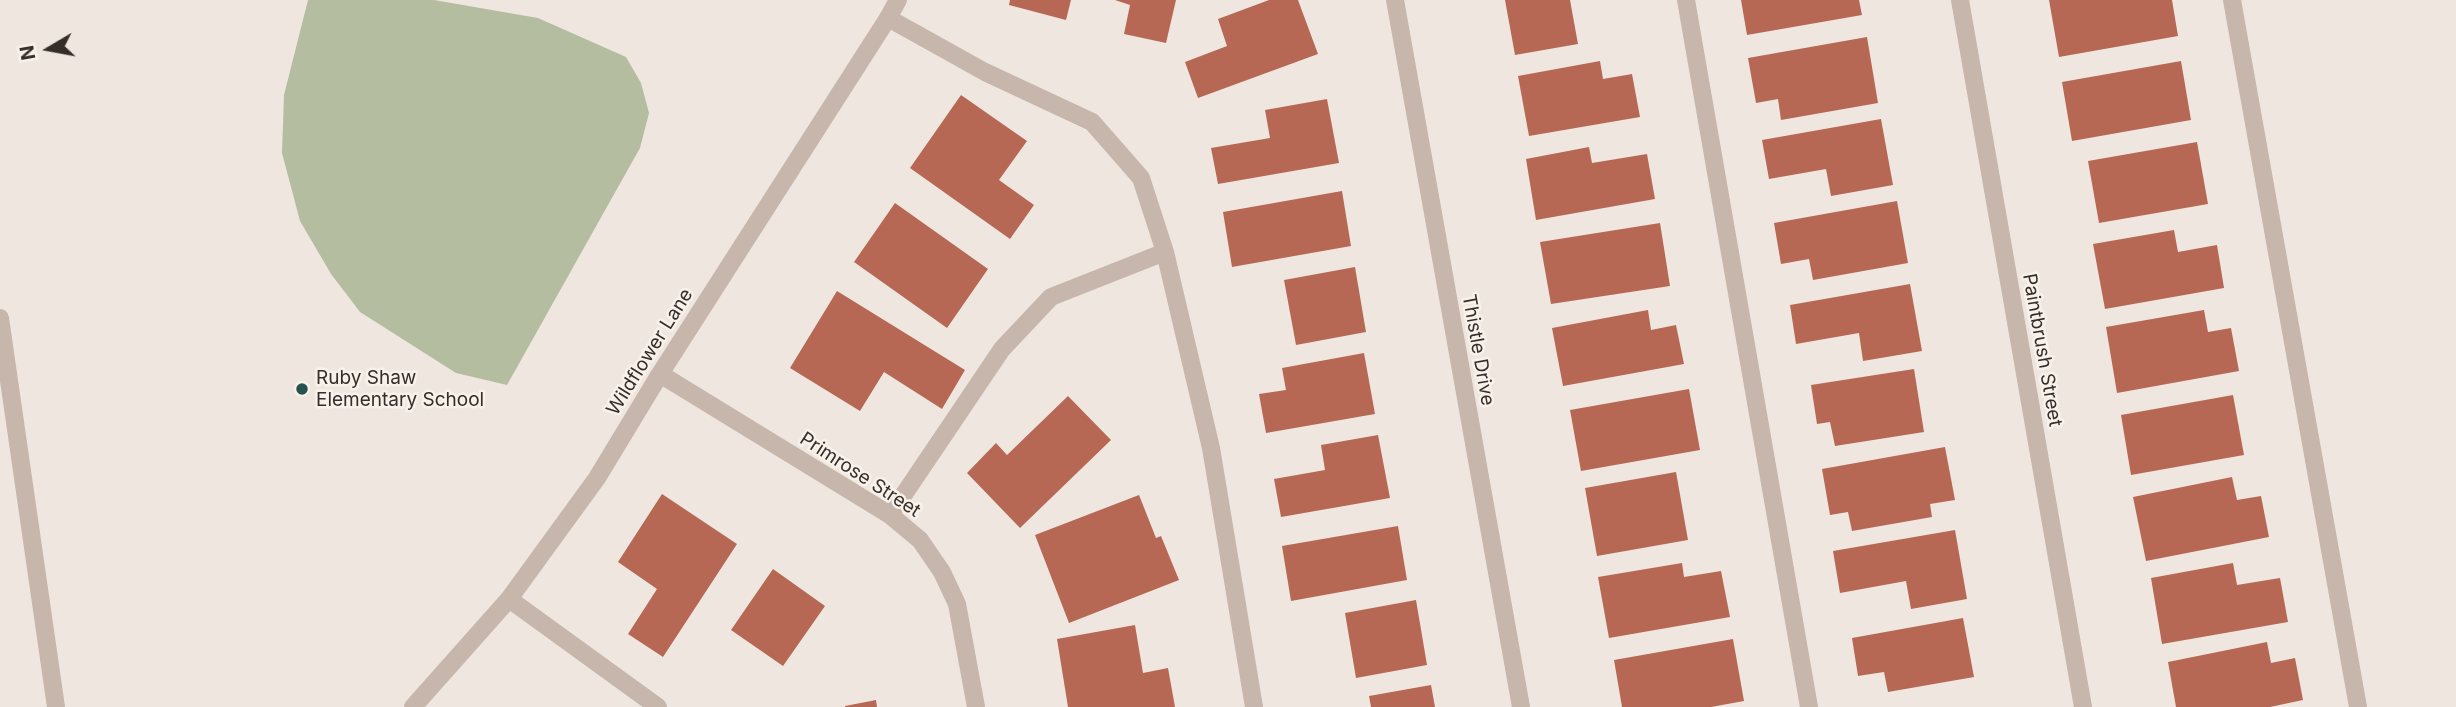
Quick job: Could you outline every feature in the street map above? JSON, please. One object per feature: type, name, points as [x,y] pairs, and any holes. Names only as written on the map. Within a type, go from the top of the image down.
[{"type":"street","name":"Wildflower Lane","points":[[413,707],[509,599],[597,478],[660,374],[898,0]]},
{"type":"street","name":"Thistle Drive","points":[[1395,0],[1521,707]]},
{"type":"street","points":[[1686,0],[1809,707]]},
{"type":"street","name":"Paintbrush Street","points":[[1960,0],[2083,707]]},
{"type":"street","points":[[2232,0],[2358,707]]},
{"type":"street","points":[[888,18],[985,72],[1092,122],[1141,178],[1164,252],[1210,448],[1254,707]]},
{"type":"street","points":[[890,514],[1002,349],[1051,297],[1164,252]]},
{"type":"street","points":[[0,318],[56,707]]},
{"type":"street","name":"Primrose Street","points":[[660,374],[890,514],[920,540],[942,572],[957,604],[976,707]]},
{"type":"street","points":[[509,599],[658,707]]},
{"type":"green space","points":[[308,0],[434,0],[538,18],[626,57],[641,83],[649,113],[640,148],[507,385],[456,373],[360,312],[331,274],[300,221],[282,153],[284,95]]},
{"type":"building","points":[[1010,0],[1071,0],[1066,20],[1009,5]]},
{"type":"building","points":[[1115,0],[1176,0],[1166,43],[1124,34],[1130,5]]},
{"type":"building","points":[[1269,0],[1298,0],[1318,54],[1198,98],[1185,62],[1227,46],[1218,19]]},
{"type":"building","points":[[1505,0],[1570,0],[1578,44],[1515,55]]},
{"type":"building","points":[[1741,0],[1859,0],[1862,15],[1747,35]]},
{"type":"building","points":[[2049,0],[2172,0],[2178,36],[2059,57]]},
{"type":"building","points":[[1867,37],[1878,103],[1781,120],[1778,99],[1756,103],[1748,58]]},
{"type":"building","points":[[1600,61],[1603,79],[1632,74],[1640,117],[1529,136],[1518,76]]},
{"type":"building","points":[[2181,61],[2191,120],[2072,141],[2062,82]]},
{"type":"building","points":[[961,95],[1027,141],[999,180],[1034,205],[1010,239],[910,168]]},
{"type":"building","points":[[1327,99],[1339,163],[1218,184],[1211,148],[1270,138],[1265,110]]},
{"type":"building","points":[[1881,119],[1893,185],[1831,196],[1826,169],[1769,179],[1762,140]]},
{"type":"building","points":[[2197,142],[2208,204],[2099,223],[2088,161]]},
{"type":"building","points":[[1589,147],[1592,163],[1647,154],[1655,199],[1536,220],[1526,159]]},
{"type":"building","points":[[1342,191],[1351,246],[1232,267],[1223,212]]},
{"type":"building","points":[[1897,201],[1908,263],[1813,280],[1809,259],[1781,264],[1774,223]]},
{"type":"building","points":[[895,203],[988,269],[947,328],[854,262]]},
{"type":"building","points":[[1660,223],[1670,286],[1551,304],[1540,242]]},
{"type":"building","points":[[2174,230],[2178,252],[2217,245],[2224,288],[2105,309],[2093,244]]},
{"type":"building","points":[[1355,267],[1366,332],[1296,345],[1284,280]]},
{"type":"building","points":[[1910,284],[1922,351],[1863,361],[1859,333],[1796,344],[1790,305]]},
{"type":"building","points":[[837,291],[965,370],[942,409],[884,372],[860,411],[790,368]]},
{"type":"building","points":[[1648,310],[1651,330],[1676,325],[1684,364],[1563,386],[1552,328]]},
{"type":"building","points":[[2204,310],[2208,332],[2231,328],[2239,371],[2117,393],[2106,327]]},
{"type":"building","points":[[1364,353],[1375,414],[1266,433],[1259,394],[1286,390],[1282,368]]},
{"type":"building","points":[[1914,369],[1924,432],[1835,446],[1830,422],[1817,424],[1811,385]]},
{"type":"building","points":[[1689,389],[1700,450],[1581,471],[1570,410]]},
{"type":"building","points":[[2233,395],[2244,455],[2131,475],[2121,415]]},
{"type":"building","points":[[1068,396],[1111,440],[1020,528],[967,473],[996,443],[1007,455]]},
{"type":"building","points":[[1378,435],[1390,498],[1281,517],[1274,479],[1325,470],[1321,445]]},
{"type":"building","points":[[1945,447],[1955,500],[1930,504],[1932,517],[1852,531],[1848,512],[1830,515],[1822,469]]},
{"type":"building","points":[[1676,472],[1688,540],[1597,556],[1585,488]]},
{"type":"building","points":[[2232,477],[2237,500],[2261,496],[2269,537],[2146,561],[2133,497]]},
{"type":"building","points":[[662,494],[737,544],[663,657],[628,634],[657,589],[618,562]]},
{"type":"building","points":[[1139,495],[1156,538],[1161,536],[1179,580],[1069,623],[1035,535]]},
{"type":"building","points":[[1398,526],[1407,580],[1291,601],[1282,546]]},
{"type":"building","points":[[1955,530],[1967,599],[1911,609],[1906,581],[1840,593],[1833,551]]},
{"type":"building","points":[[1682,563],[1684,577],[1721,571],[1730,617],[1609,638],[1598,577]]},
{"type":"building","points":[[2233,563],[2237,585],[2280,578],[2288,622],[2162,644],[2151,578]]},
{"type":"building","points":[[773,569],[825,606],[783,666],[731,630]]},
{"type":"building","points":[[1416,600],[1427,665],[1356,678],[1345,613]]},
{"type":"building","points":[[1963,618],[1974,677],[1888,692],[1884,672],[1858,676],[1852,638]]},
{"type":"building","points":[[1135,625],[1143,673],[1168,668],[1175,707],[1068,707],[1057,639]]},
{"type":"building","points":[[1733,639],[1744,701],[1711,707],[1622,707],[1614,660]]},
{"type":"building","points":[[2267,642],[2271,663],[2295,658],[2303,700],[2270,707],[2176,707],[2168,662]]},
{"type":"building","points":[[1431,685],[1435,707],[1371,707],[1369,696]]},
{"type":"building","points":[[876,700],[877,707],[845,707],[845,706]]},
{"type":"place","name":"Ruby Shaw Elementary School","points":[[302,389]]}]
